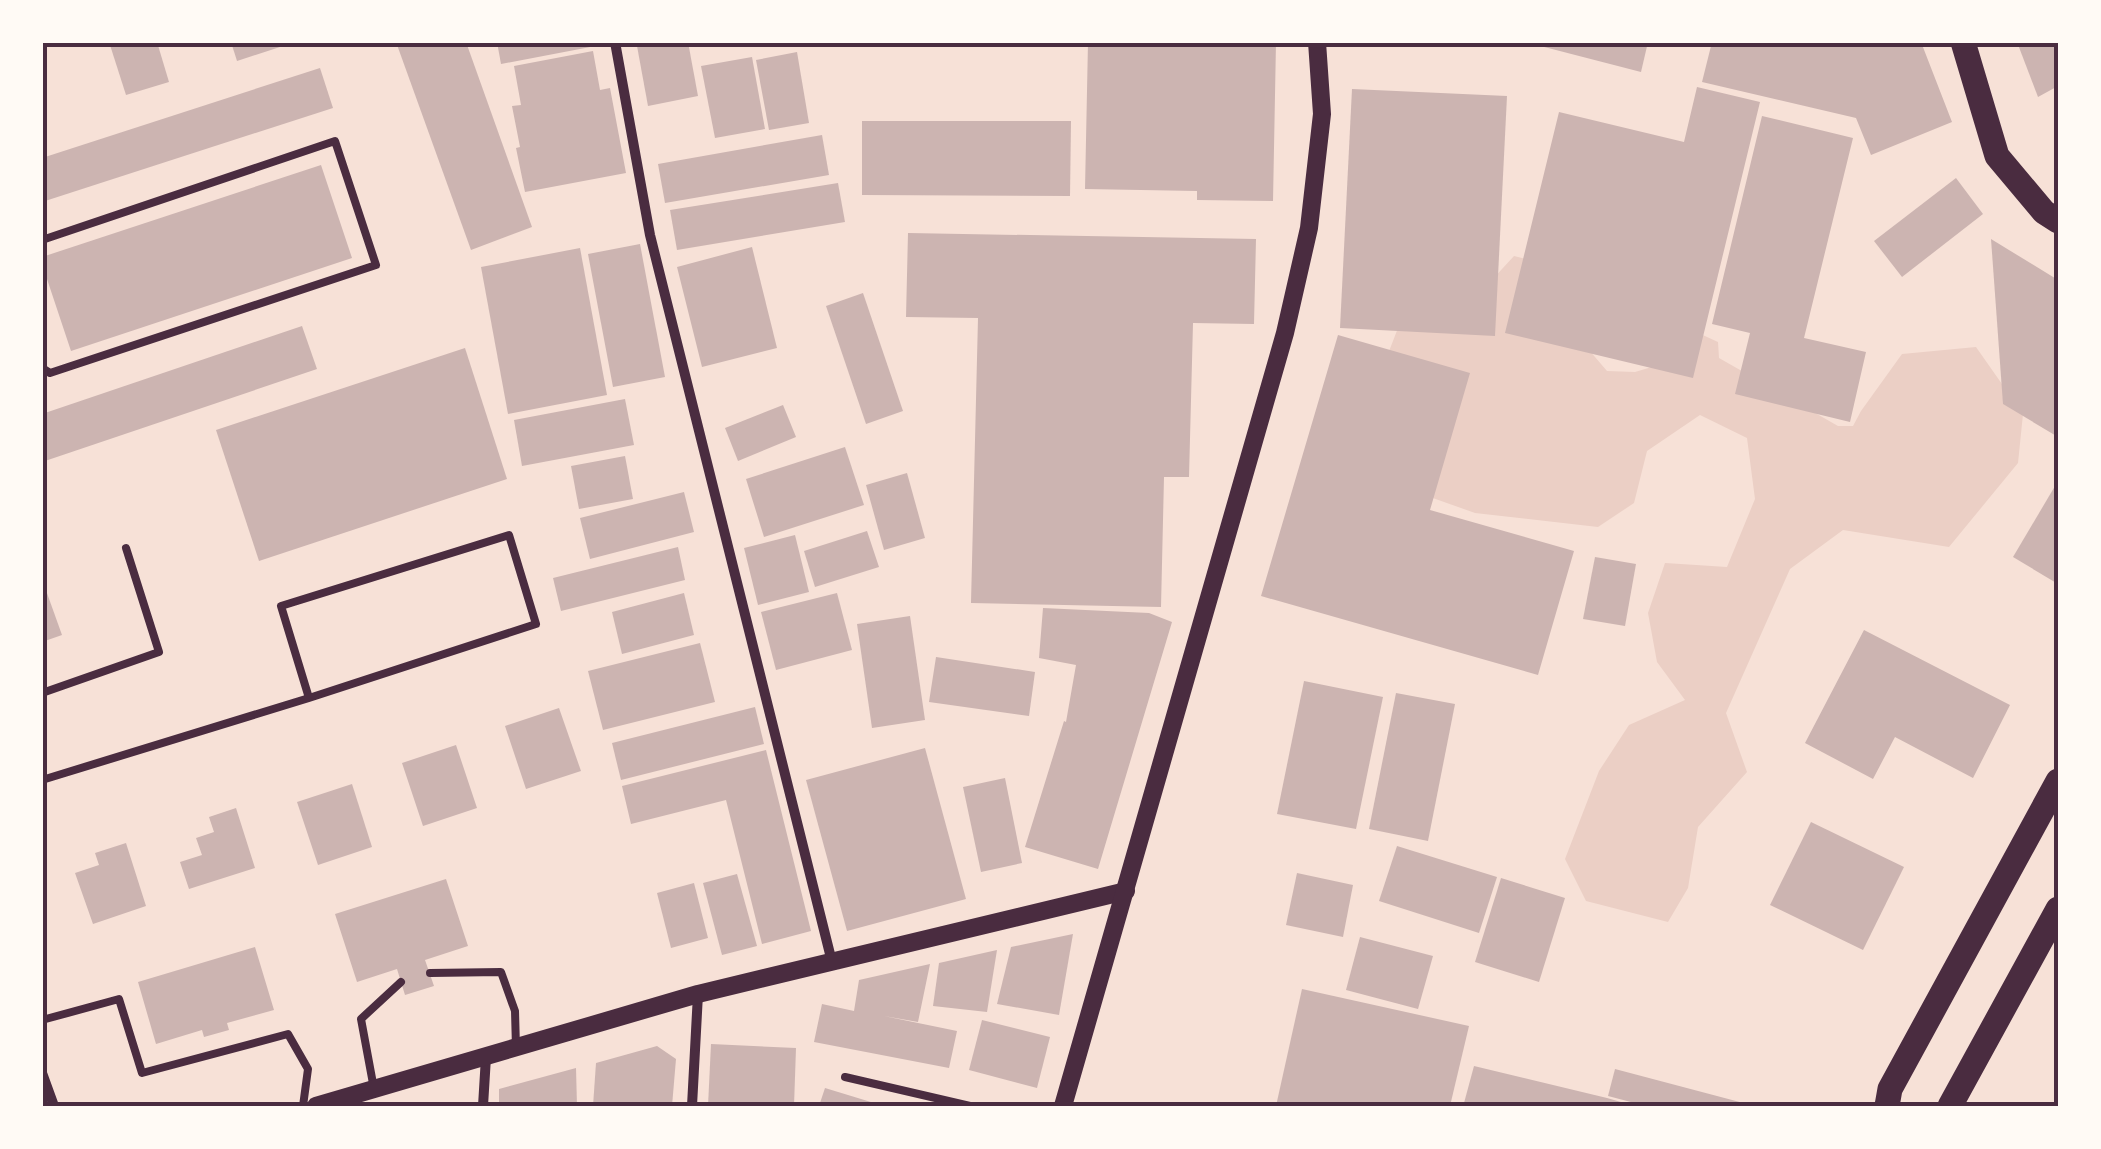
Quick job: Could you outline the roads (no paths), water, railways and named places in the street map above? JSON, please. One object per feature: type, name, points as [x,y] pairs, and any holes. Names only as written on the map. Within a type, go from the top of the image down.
[{"type":"main road","points":[[1963,42],[1997,156],[2044,212],[2058,221]]},
{"type":"main road","points":[[1887,1106],[1890,1089],[2058,781]]},
{"type":"main road","points":[[1950,1106],[2058,909]]},
{"type":"street","points":[[615,42],[650,234],[832,962]]},
{"type":"street","points":[[1063,1106],[1285,333],[1310,228],[1322,114],[1317,42]]},
{"type":"street","points":[[316,1106],[698,994],[1126,891]]},
{"type":"street","points":[[692,1106],[698,994]]},
{"type":"street","points":[[483,1106],[486,1057]]},
{"type":"street","points":[[42,1073],[54,1106]]},
{"type":"lane","points":[[42,240],[335,141],[376,265],[50,373],[42,368]]},
{"type":"lane","points":[[42,780],[309,698],[536,624],[509,535],[281,606],[309,698]]},
{"type":"lane","points":[[42,693],[158,652],[126,548]]},
{"type":"lane","points":[[430,973],[501,972],[515,1010],[516,1048]]},
{"type":"lane","points":[[374,1089],[361,1020],[401,982]]},
{"type":"lane","points":[[42,1020],[118,1000],[142,1073],[288,1034],[308,1069],[303,1106]]},
{"type":"lane","points":[[845,1077],[970,1106]]}]
